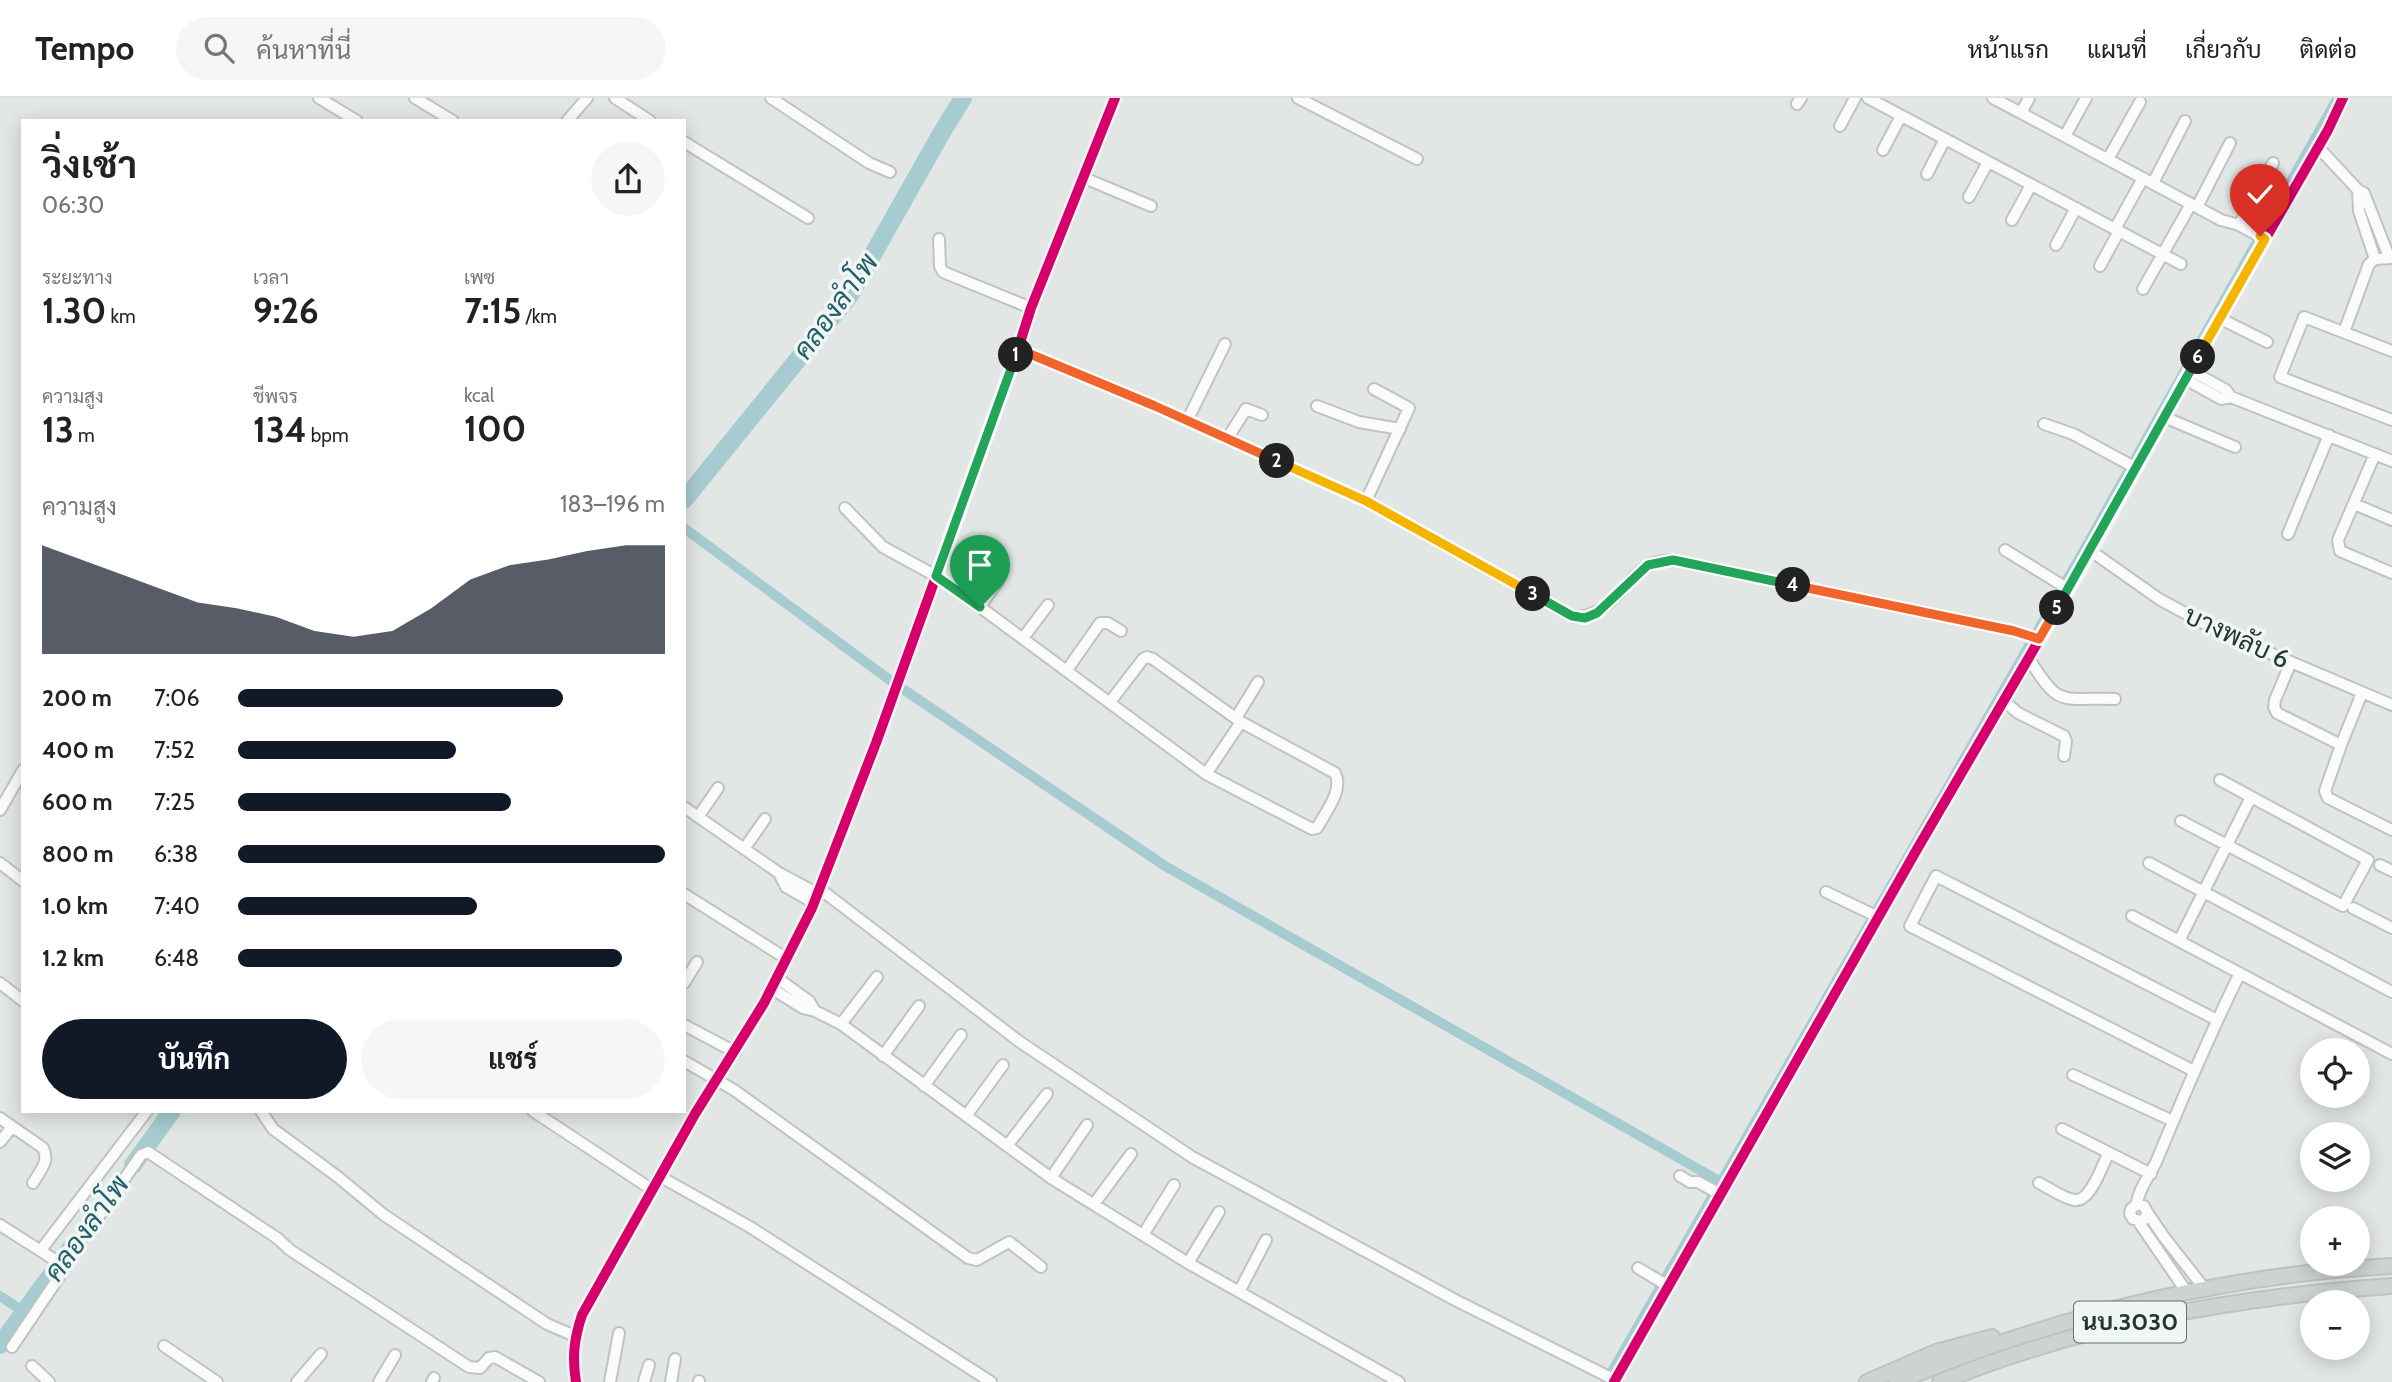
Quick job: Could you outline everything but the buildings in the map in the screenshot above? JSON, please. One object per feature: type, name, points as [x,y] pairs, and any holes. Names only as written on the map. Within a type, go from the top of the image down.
[{"type":"main road","points":[[2370,1261],[2392,1257]]},
{"type":"main road","name":"นบ.3030","points":[[1897,1382],[1974,1352],[2100,1311],[2204,1288],[2294,1274],[2392,1266]]},
{"type":"main road","points":[[2294,1274],[2300,1273]]},
{"type":"main road","name":"นบ.3030","points":[[2339,1290],[2392,1286]]},
{"type":"main road","points":[[2370,1293],[2392,1294]]},
{"type":"main road","name":"นบ.3030","points":[[1940,1382],[2059,1340],[2139,1320],[2218,1304],[2300,1294]]},
{"type":"main road","points":[[1867,1382],[1936,1352],[2052,1326]]},
{"type":"main road","points":[[1967,1382],[2059,1340]]},
{"type":"street","points":[[319,98],[355,119]]},
{"type":"street","points":[[415,98],[450,119]]},
{"type":"street","points":[[569,119],[587,98]]},
{"type":"street","points":[[615,98],[647,119]]},
{"type":"street","points":[[771,98],[869,163],[890,172]]},
{"type":"street","points":[[576,1382],[573,1363],[575,1336],[582,1315],[651,1189],[774,983],[817,895],[876,743],[1031,308],[1115,98]]},
{"type":"street","points":[[1298,98],[1417,159]]},
{"type":"street","points":[[1840,126],[1855,98]]},
{"type":"street","points":[[1868,98],[2181,264]]},
{"type":"street","points":[[1993,98],[2221,220],[2262,237]]},
{"type":"street","points":[[2021,113],[2029,98]]},
{"type":"street","points":[[2065,136],[2085,98]]},
{"type":"street","points":[[686,808],[779,873],[786,887],[817,895],[1020,1042],[1192,1157],[1458,1301],[1615,1381],[1718,1193],[2066,588],[2091,551],[2262,237],[2318,147],[2343,98]]},
{"type":"street","points":[[2108,159],[2140,102]]},
{"type":"street","points":[[1883,150],[1902,116]]},
{"type":"street","points":[[2100,266],[2117,230],[2185,121]]},
{"type":"street","points":[[1927,174],[1945,139]]},
{"type":"street","points":[[686,143],[808,218]]},
{"type":"street","points":[[2143,289],[2230,143]]},
{"type":"street","points":[[2318,147],[2358,190],[2364,193],[2391,257],[2375,259],[2369,264],[2344,332]]},
{"type":"street","points":[[1969,197],[1988,162]]},
{"type":"street","points":[[2242,227],[2273,163]]},
{"type":"street","points":[[1082,177],[1151,206]]},
{"type":"street","points":[[2012,220],[2031,184]]},
{"type":"street","points":[[2358,190],[2359,211],[2375,259]]},
{"type":"street","points":[[2056,245],[2076,208]]},
{"type":"street","points":[[939,239],[940,266],[943,272],[1031,308]]},
{"type":"street","points":[[2392,351],[2304,317],[2280,377],[2392,420]]},
{"type":"street","points":[[2219,318],[2267,342]]},
{"type":"street","points":[[1187,421],[1225,344]]},
{"type":"street","points":[[1018,349],[1366,501],[1572,616],[1585,618],[1597,613],[1648,565],[1673,560],[2014,631],[2037,639]]},
{"type":"street","points":[[2188,374],[2221,399],[2231,397],[2392,461]]},
{"type":"street","points":[[1366,501],[1409,408],[1374,389]]},
{"type":"street","points":[[1317,406],[1359,422],[1400,429]]},
{"type":"street","points":[[1227,439],[1246,409],[1262,415]]},
{"type":"street","points":[[2164,417],[2235,447]]},
{"type":"street","points":[[2044,424],[2073,435],[2134,468]]},
{"type":"street","points":[[2288,534],[2329,435]]},
{"type":"street","points":[[2375,454],[2338,540],[2340,551],[2392,573]]},
{"type":"street","points":[[2354,504],[2392,520]]},
{"type":"street","points":[[845,508],[883,547],[936,576],[1206,774],[1306,827],[1317,828],[1338,787],[1335,774],[1239,720],[1153,659],[1147,657],[1110,702]]},
{"type":"street","points":[[2005,550],[2066,588]]},
{"type":"street","name":"บางพลับ 6","points":[[2091,551],[2159,599],[2218,631],[2392,705]]},
{"type":"street","points":[[980,607],[996,582]]},
{"type":"street","points":[[1023,638],[1048,605]]},
{"type":"street","points":[[1066,670],[1100,623],[1108,623],[1121,631]]},
{"type":"street","points":[[2028,657],[2057,696],[2065,699],[2115,699]]},
{"type":"street","points":[[2291,662],[2275,700],[2277,713],[2341,745]]},
{"type":"street","points":[[1206,774],[1239,720],[1258,682]]},
{"type":"street","points":[[2362,693],[2326,785],[2328,798],[2392,830]]},
{"type":"street","points":[[2003,700],[2018,713],[2064,736],[2064,756]]},
{"type":"street","points":[[2181,821],[2343,906],[2368,860],[2220,780]]},
{"type":"street","points":[[0,810],[20,782]]},
{"type":"street","points":[[698,817],[718,788]]},
{"type":"street","points":[[2179,941],[2251,797]]},
{"type":"street","points":[[744,849],[765,819]]},
{"type":"street","points":[[0,863],[21,879]]},
{"type":"street","points":[[2149,863],[2392,992]]},
{"type":"street","points":[[2380,865],[2392,871]]},
{"type":"street","points":[[2194,1072],[1910,926],[1936,876],[2217,1020]]},
{"type":"street","points":[[1826,892],[1877,916]]},
{"type":"street","points":[[686,895],[787,959]]},
{"type":"street","points":[[2353,908],[2392,928]]},
{"type":"street","points":[[2132,916],[2392,1054]]},
{"type":"street","points":[[686,981],[698,962]]},
{"type":"street","points":[[2186,1292],[2138,1221],[2130,1214],[2151,1174],[2240,972]]},
{"type":"street","points":[[841,1024],[877,977]]},
{"type":"street","points":[[0,983],[21,999]]},
{"type":"street","points":[[774,983],[809,1001],[815,1010],[841,1024],[1051,1178],[1188,1263],[1399,1382]]},
{"type":"street","points":[[883,1056],[919,1006]]},
{"type":"street","points":[[686,1027],[735,1052]]},
{"type":"street","points":[[924,1086],[961,1035]]},
{"type":"street","points":[[686,1062],[717,1079],[968,1258],[978,1259],[1009,1242],[1041,1267]]},
{"type":"street","points":[[966,1116],[1003,1065]]},
{"type":"street","points":[[2073,1075],[2173,1121]]},
{"type":"street","points":[[1007,1146],[1046,1094]]},
{"type":"street","points":[[42,1251],[146,1113]]},
{"type":"street","points":[[262,1113],[273,1129],[384,1215],[547,1324],[575,1336]]},
{"type":"street","points":[[536,1113],[651,1189]]},
{"type":"street","points":[[0,1118],[43,1148],[46,1160],[33,1183]]},
{"type":"street","points":[[1051,1178],[1087,1125]]},
{"type":"street","points":[[0,1142],[12,1126]]},
{"type":"street","points":[[2062,1129],[2151,1174]]},
{"type":"street","points":[[12,1347],[82,1237],[141,1155],[148,1152],[277,1238],[290,1250],[469,1367],[480,1368],[495,1357],[540,1382]]},
{"type":"street","points":[[1094,1204],[1130,1154]]},
{"type":"street","points":[[2039,1183],[2074,1200],[2082,1199],[2089,1193],[2108,1154]]},
{"type":"street","points":[[1680,1175],[1718,1193]]},
{"type":"street","points":[[659,1176],[750,1227],[991,1382]]},
{"type":"street","points":[[1143,1235],[1174,1185]]},
{"type":"street","points":[[2137,1204],[2144,1206],[2164,1237],[2204,1288]]},
{"type":"street","points":[[1188,1263],[1219,1212]]},
{"type":"street","points":[[2138,1221],[2146,1217],[2147,1212]]},
{"type":"street","points":[[0,1226],[65,1266]]},
{"type":"street","points":[[1239,1292],[1266,1240]]},
{"type":"street","points":[[1642,1271],[1666,1285]]},
{"type":"street","points":[[610,1382],[619,1333]]},
{"type":"street","points":[[164,1346],[217,1382]]},
{"type":"street","points":[[297,1382],[321,1354]]},
{"type":"street","points":[[379,1382],[395,1355]]},
{"type":"street","points":[[671,1382],[675,1359]]},
{"type":"street","points":[[644,1382],[649,1364]]},
{"type":"street","points":[[32,1366],[49,1382]]},
{"type":"waterway","name":"คลองลำโพ","points":[[686,498],[850,295],[963,98]]},
{"type":"waterway","points":[[1606,1382],[2083,552],[2336,101]]},
{"type":"waterway","points":[[686,529],[891,681],[1165,866],[1721,1182]]},
{"type":"waterway","name":"คลองลำโพ","points":[[133,1165],[171,1113]]},
{"type":"waterway","name":"คลองลำโพ","points":[[0,1345],[70,1249]]},
{"type":"waterway","points":[[0,1296],[24,1312]]},
{"type":"cycle path","points":[[576,1382],[574,1348],[582,1315],[695,1114],[764,1003],[812,908],[876,743],[1031,308],[1115,98]]},
{"type":"cycle path","points":[[1614,1382],[1916,851],[2091,551],[2190,370],[2328,130],[2343,98]]},
{"type":"route","points":[[980,607],[936,576],[1018,349],[1155,406],[1366,501],[1572,616],[1585,618],[1597,613],[1648,565],[1673,560],[2014,631],[2039,639],[2265,239],[2260,236]]}]
